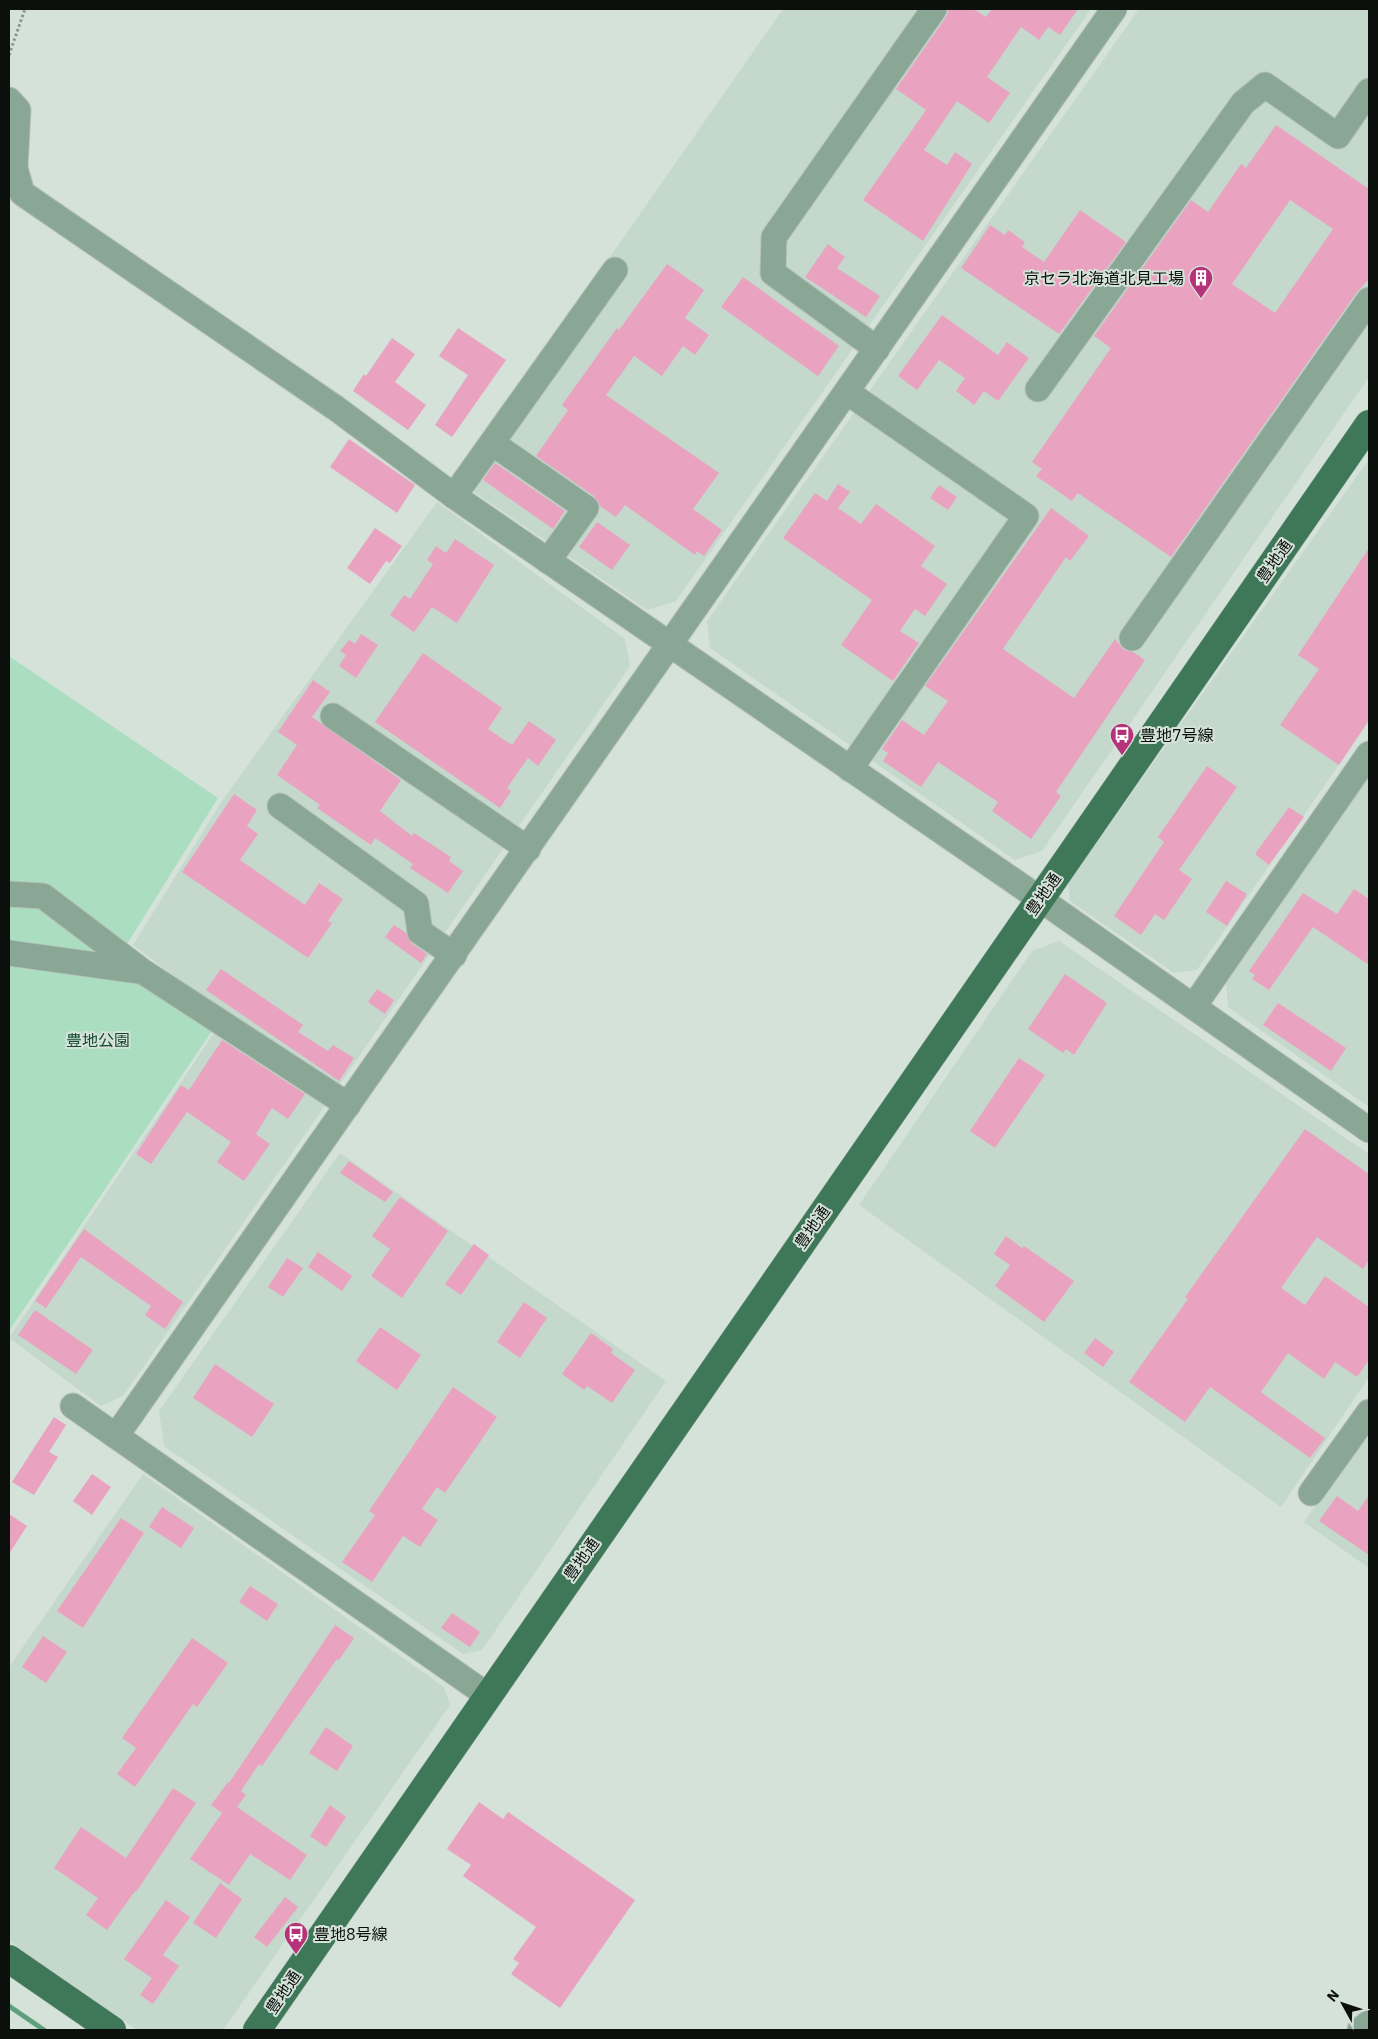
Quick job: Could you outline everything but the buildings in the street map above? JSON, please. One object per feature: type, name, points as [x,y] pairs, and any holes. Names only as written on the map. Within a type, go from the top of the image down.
[{"type":"main road","name":"豊地通","points":[[257,2030],[487,1695],[1369,424]]},
{"type":"main road","points":[[9,1959],[112,2030]]},
{"type":"street","points":[[877,349],[772,273],[774,237],[934,9]]},
{"type":"street","points":[[116,1436],[1114,9]]},
{"type":"street","points":[[1038,389],[1244,103],[1265,85],[1338,136],[1369,91]]},
{"type":"street","points":[[9,100],[18,110],[15,168],[22,193],[328,404],[454,496],[1040,899],[1369,1130]]},
{"type":"street","points":[[454,496],[615,270]]},
{"type":"street","points":[[1132,638],[1369,300]]},
{"type":"street","points":[[847,392],[1026,516],[850,769]]},
{"type":"street","points":[[492,443],[586,508],[548,561]]},
{"type":"street","points":[[333,716],[528,849]]},
{"type":"street","points":[[1194,1006],[1369,754]]},
{"type":"street","points":[[280,806],[416,904],[420,932],[454,955]]},
{"type":"street","points":[[9,894],[42,896],[142,971],[348,1105]]},
{"type":"street","points":[[9,953],[142,971]]},
{"type":"street","points":[[73,1406],[487,1695]]},
{"type":"street","points":[[1311,1493],[1369,1412]]},
{"type":"street","points":[[1360,2030],[1369,2023]]},
{"type":"path","points":[[9,56],[25,9]]},
{"type":"shaded area","points":[[783,9],[1091,9],[676,601],[647,610],[455,479]]},
{"type":"shaded area","points":[[1139,9],[1369,10],[1369,377],[1042,851],[1015,860],[710,648],[707,621]]},
{"type":"shaded area","points":[[1369,459],[1369,721],[1197,970],[1174,973],[1070,901],[1068,883]]},
{"type":"shaded area","points":[[437,502],[625,639],[630,666],[124,1395],[101,1406],[9,1338],[226,1015],[133,945],[222,801]]},
{"type":"shaded area","points":[[1369,776],[1369,1107],[1228,1007],[1226,983]]},
{"type":"shaded area","points":[[1059,941],[1369,1154],[1369,1377],[1281,1507],[859,1205],[1032,951]]},
{"type":"shaded area","points":[[340,1153],[666,1381],[482,1650],[463,1654],[164,1446],[159,1411]]},
{"type":"shaded area","points":[[1369,1429],[1369,1568],[1304,1522]]},
{"type":"shaded area","points":[[143,1474],[444,1687],[450,1705],[223,2030],[137,2030],[9,1941],[9,1667]]},
{"type":"green space","name":"豊地公園","points":[[9,656],[218,798],[124,949],[222,1016],[9,1331]]},
{"type":"waterway","points":[[9,2006],[44,2030]]},
{"type":"place","name":"京セラ北海道北見工場","points":[[1201,299]]},
{"type":"place","name":"豊地7号線","points":[[1122,756]]},
{"type":"place","name":"豊地8号線","points":[[296,1955]]}]
